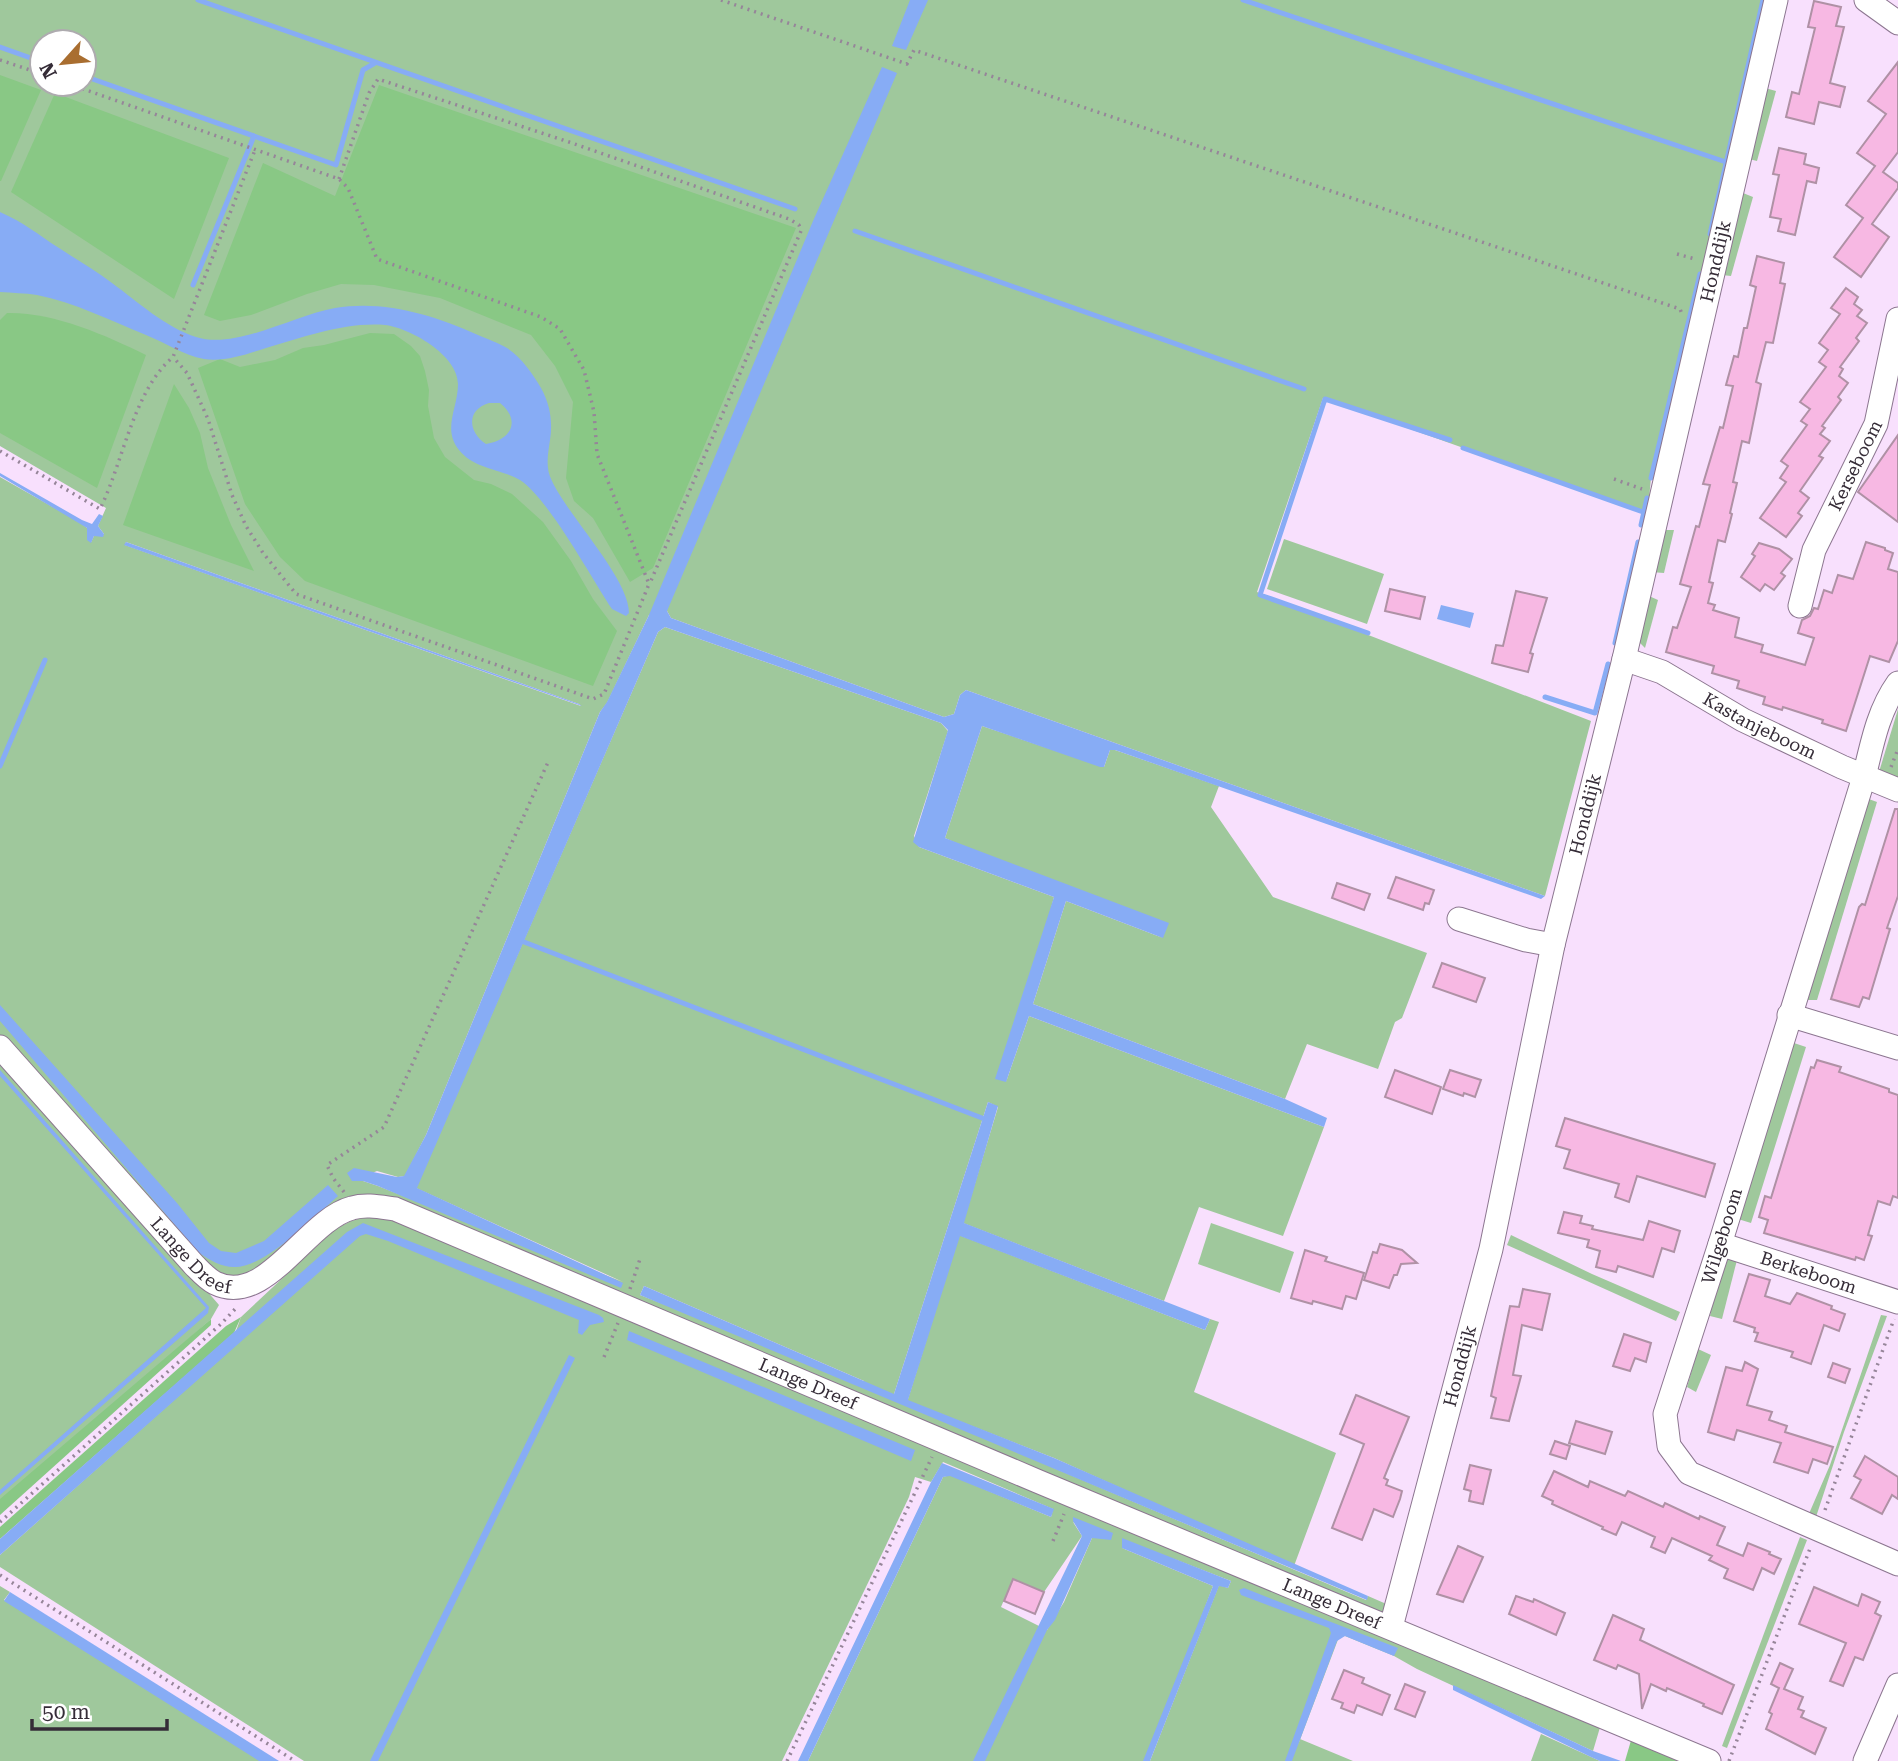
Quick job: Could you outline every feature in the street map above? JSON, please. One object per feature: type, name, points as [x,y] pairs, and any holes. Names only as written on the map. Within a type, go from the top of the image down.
[{"type":"street","name":"Honddijk","points":[[1391,1627],[1492,1249],[1553,945],[1624,659],[1776,0]]},
{"type":"street","points":[[1866,0],[1898,23]]},
{"type":"street","name":"Kerseboom","points":[[1800,606],[1814,550],[1875,424],[1898,319]]},
{"type":"street","name":"Kastanjeboom","points":[[1624,659],[1662,672],[1742,720],[1898,790]]},
{"type":"street","name":"Wilgeboom","points":[[1898,683],[1881,713],[1720,1244],[1665,1414],[1669,1446],[1689,1473],[1898,1563]]},
{"type":"street","points":[[1459,919],[1526,940],[1553,945]]},
{"type":"street","points":[[1789,1014],[1898,1048]]},
{"type":"street","name":"Lange Dreef","points":[[0,1046],[194,1265],[214,1283],[233,1288],[260,1281],[324,1223],[349,1208],[372,1206],[395,1209],[1709,1761]]},
{"type":"street","name":"Berkeboom","points":[[1720,1244],[1898,1302]]},
{"type":"street","points":[[1865,1761],[1898,1685]]},
{"type":"path","points":[[721,0],[907,64],[914,50],[1680,309],[1684,318]]},
{"type":"path","points":[[0,60],[28,69]]},
{"type":"path","points":[[173,357],[187,373],[208,419],[232,495],[246,526],[263,553],[296,594],[593,699],[604,694],[801,231],[799,225],[789,219],[582,146],[378,79],[369,93],[339,179]]},
{"type":"path","points":[[98,94],[339,179],[348,188],[377,259],[541,317],[560,329],[583,370],[593,412],[597,454],[649,584]]},
{"type":"path","points":[[0,451],[100,509],[141,404],[162,366],[173,357],[254,150]]},
{"type":"path","points":[[1615,479],[1645,490],[1646,481]]},
{"type":"path","points":[[356,1208],[333,1178],[327,1165],[384,1127],[549,760]]},
{"type":"path","points":[[0,1522],[221,1324],[260,1281]]},
{"type":"path","points":[[787,1761],[941,1440]]},
{"type":"path","points":[[1053,1541],[1071,1495]]},
{"type":"path","points":[[0,1575],[295,1761]]},
{"type":"green space","points":[[0,0],[1762,0],[1725,169],[1713,256],[1651,478],[1648,509],[1643,512],[1323,398],[1257,592],[1591,721],[1545,896],[966,690],[960,695],[954,714],[944,717],[671,618],[667,611],[649,615],[607,703],[600,712],[426,1135],[405,1176],[398,1177],[377,1171],[352,1181],[378,1186],[623,1282],[416,1188],[658,632],[665,627],[941,723],[948,731],[914,836],[919,847],[1054,897],[1006,1082],[1029,1016],[1324,1127],[1283,1236],[1199,1207],[1164,1301],[963,1223],[998,1107],[988,1102],[894,1394],[908,1399],[959,1235],[1205,1330],[1210,1319],[1219,1322],[1194,1392],[1336,1453],[1294,1566],[1054,1458],[923,1407],[1054,1468],[1366,1600],[1368,1596],[1391,1606],[1388,1618],[387,1197],[253,1278],[218,1279],[0,1035],[0,477],[81,523],[87,528],[91,542],[94,536],[104,534],[98,526],[106,508],[0,446]],"holes":[[[126,542],[579,704],[581,706],[125,545]],[[644,1286],[864,1381],[864,1382],[640,1295]]]},
{"type":"green space","points":[[0,75],[28,85],[28,98],[37,98],[0,181]]},
{"type":"green space","points":[[379,85],[796,228],[653,568],[630,582],[593,518],[574,501],[566,478],[573,402],[555,366],[531,335],[440,298],[374,285],[341,284],[251,315],[220,321],[204,315],[263,163],[335,196]]},
{"type":"green space","points":[[1765,88],[1776,91],[1757,161],[1749,159]]},
{"type":"green space","points":[[53,98],[68,98],[229,158],[174,299],[11,192]]},
{"type":"green space","points":[[1743,193],[1753,197],[1731,276],[1722,275]]},
{"type":"green space","points":[[7,313],[43,316],[61,321],[146,355],[97,488],[0,433],[0,320]]},
{"type":"green space","points":[[370,333],[394,334],[420,356],[429,390],[428,406],[434,438],[445,457],[474,480],[491,484],[512,494],[543,522],[617,631],[593,686],[305,581],[280,557],[245,504],[198,368],[220,359],[240,367],[275,360],[303,348]]},
{"type":"green space","points":[[174,384],[200,433],[208,468],[231,525],[254,571],[123,525]]},
{"type":"green space","points":[[1666,530],[1674,530],[1664,573],[1651,572]]},
{"type":"green space","points":[[1284,539],[1384,574],[1367,624],[1267,589]]},
{"type":"green space","points":[[1649,596],[1658,600],[1645,648],[1637,640]]},
{"type":"green space","points":[[1898,709],[1898,779],[1879,772]]},
{"type":"green space","points":[[982,726],[1104,767],[1110,750],[1115,750],[1219,786],[1211,807],[1273,897],[1427,953],[1402,1018],[1395,1022],[1378,1069],[1307,1044],[1285,1099],[1033,1004],[1066,901],[1163,938],[945,838]]},
{"type":"green space","points":[[1866,798],[1877,802],[1817,1000],[1806,1000]]},
{"type":"green space","points":[[1791,1042],[1806,1047],[1751,1223],[1738,1219]]},
{"type":"green space","points":[[0,1050],[219,1305],[211,1319],[0,1507]]},
{"type":"green space","points":[[379,1213],[1601,1724],[1593,1751],[1394,1656],[1345,1636],[1339,1637],[1300,1739],[1353,1761],[1150,1761],[1219,1585],[1228,1588],[1231,1581],[1174,1559],[1122,1548],[1213,1586],[1147,1761],[808,1761],[943,1477],[950,1475],[1051,1517],[1053,1509],[943,1462],[931,1482],[915,1477],[909,1497],[782,1761],[304,1761],[0,1567],[0,1555],[229,1351],[241,1317],[335,1229]],"holes":[[[1073,1522],[1095,1537],[1092,1538],[1064,1602],[1047,1630],[1001,1607],[1013,1579],[1044,1592],[1082,1536]]]},
{"type":"green space","points":[[1211,1223],[1294,1252],[1280,1293],[1198,1264]]},
{"type":"green space","points":[[1511,1235],[1680,1312],[1676,1321],[1507,1245]]},
{"type":"green space","points":[[1722,1256],[1737,1260],[1722,1319],[1710,1316]]},
{"type":"green space","points":[[1881,1315],[1887,1316],[1815,1520],[1808,1516],[1830,1465]]},
{"type":"green space","points":[[241,1317],[234,1333],[0,1539],[0,1527],[226,1326]]},
{"type":"green space","points":[[211,1319],[211,1325],[0,1515],[0,1499]]},
{"type":"green space","points":[[1698,1349],[1711,1355],[1696,1392],[1687,1387]]},
{"type":"green space","points":[[1800,1537],[1807,1540],[1727,1748],[1722,1746]]},
{"type":"green space","points":[[0,1586],[10,1592],[4,1600],[271,1761],[0,1761]]},
{"type":"green space","points":[[1541,1734],[1600,1761],[1531,1761]]},
{"type":"green space","points":[[1632,1737],[1688,1761],[1625,1761]]},
{"type":"water","points":[[910,0],[928,0],[906,50],[892,46]]},
{"type":"water","points":[[882,67],[897,73],[667,611],[671,618],[944,717],[954,714],[960,695],[966,690],[1545,896],[1541,899],[1115,750],[1110,750],[1104,767],[1100,767],[982,726],[945,838],[1169,923],[1163,938],[1066,901],[1033,1004],[1285,1099],[1327,1118],[1324,1127],[1029,1016],[1006,1082],[995,1079],[1054,897],[919,847],[913,842],[948,730],[941,723],[665,627],[658,632],[417,1188],[623,1283],[621,1288],[378,1186],[352,1181],[347,1173],[354,1168],[404,1176],[426,1135],[600,712],[649,615],[813,221]]},
{"type":"water","points":[[0,212],[99,274],[163,321],[196,337],[229,339],[335,308],[372,306],[426,316],[504,346],[526,366],[544,394],[551,420],[548,471],[560,495],[609,565],[626,599],[629,613],[626,616],[612,609],[569,540],[531,489],[513,476],[472,461],[459,450],[454,442],[451,426],[458,384],[456,373],[441,353],[419,337],[385,325],[355,326],[310,335],[236,357],[204,359],[65,302],[37,295],[0,292]],"holes":[[[500,403],[510,416],[511,428],[502,438],[486,444],[473,428],[473,416],[482,406]]]},
{"type":"water","points":[[0,473],[82,520],[92,524],[99,514],[103,516],[98,526],[104,534],[103,537],[94,536],[91,543],[87,540],[87,528],[0,476]]},
{"type":"water","points":[[126,542],[579,704],[582,706],[124,545]]},
{"type":"water","points":[[1441,605],[1474,613],[1470,628],[1437,619]]},
{"type":"water","points":[[0,1005],[177,1203],[209,1243],[221,1251],[236,1253],[264,1241],[328,1185],[338,1196],[289,1239],[260,1259],[246,1265],[229,1267],[207,1258],[199,1253],[0,1021]]},
{"type":"water","points":[[0,1070],[209,1307],[208,1313],[0,1495],[0,1490],[206,1308],[0,1076]]},
{"type":"water","points":[[988,1102],[998,1106],[964,1223],[1210,1319],[1205,1330],[960,1236],[908,1400],[1054,1458],[1368,1596],[1367,1600],[640,1295],[644,1286],[894,1394]]},
{"type":"water","points":[[363,1223],[599,1315],[604,1322],[590,1325],[582,1335],[578,1333],[579,1320],[388,1241],[366,1234],[360,1236],[0,1555],[0,1539],[347,1232]]},
{"type":"water","points":[[629,1331],[915,1450],[911,1461],[627,1340]]},
{"type":"water","points":[[569,1355],[575,1358],[378,1761],[370,1761]]},
{"type":"water","points":[[942,1463],[1054,1509],[1051,1517],[950,1476],[943,1477],[808,1761],[798,1761],[931,1482]]},
{"type":"water","points":[[1073,1517],[1113,1533],[1111,1540],[1092,1538],[1055,1620],[1047,1630],[985,1761],[973,1761],[1082,1536]]},
{"type":"water","points":[[1122,1538],[1231,1581],[1228,1588],[1219,1586],[1150,1761],[1143,1761],[1213,1586],[1122,1548]]},
{"type":"water","points":[[1244,1588],[1398,1648],[1394,1656],[1345,1636],[1337,1641],[1292,1761],[1285,1761],[1331,1633],[1329,1628],[1241,1595],[1239,1590]]},
{"type":"water","points":[[10,1592],[279,1761],[259,1761],[4,1601]]},
{"type":"water","points":[[1453,1685],[1593,1751],[1621,1761],[1600,1761],[1591,1757],[1453,1690]]},
{"type":"building","points":[[1814,1],[1841,7],[1836,26],[1844,27],[1830,83],[1845,87],[1840,107],[1819,102],[1814,124],[1786,117],[1792,92],[1799,94],[1815,28],[1808,27]]},
{"type":"building","points":[[1898,62],[1898,152],[1883,172],[1898,183],[1898,188],[1872,224],[1889,237],[1861,277],[1834,257],[1863,218],[1846,205],[1875,166],[1857,153],[1886,114],[1868,101]]},
{"type":"building","points":[[1779,148],[1806,154],[1804,164],[1819,168],[1816,183],[1807,181],[1795,235],[1778,231],[1781,219],[1770,217],[1779,175],[1773,174]]},
{"type":"building","points":[[1757,256],[1784,263],[1780,283],[1785,284],[1773,343],[1766,342],[1756,382],[1761,384],[1749,443],[1742,441],[1733,482],[1737,483],[1730,513],[1732,514],[1725,542],[1718,540],[1709,582],[1713,583],[1708,603],[1715,605],[1713,610],[1739,618],[1735,637],[1763,645],[1761,652],[1805,665],[1814,638],[1798,633],[1802,620],[1810,616],[1814,608],[1818,609],[1824,590],[1832,593],[1838,575],[1853,579],[1866,542],[1893,553],[1888,569],[1898,572],[1898,641],[1889,662],[1870,656],[1846,731],[1822,723],[1823,720],[1783,707],[1782,710],[1763,704],[1765,697],[1737,688],[1739,681],[1712,673],[1714,666],[1666,652],[1673,627],[1677,628],[1691,587],[1680,584],[1710,485],[1703,484],[1720,427],[1723,428],[1733,386],[1726,385],[1734,356],[1738,357],[1744,328],[1747,328],[1756,287],[1750,285]]},
{"type":"building","points":[[1846,288],[1858,297],[1854,304],[1862,310],[1857,316],[1867,323],[1856,338],[1859,341],[1840,367],[1843,369],[1839,376],[1848,383],[1820,434],[1830,441],[1819,456],[1823,458],[1800,491],[1809,498],[1798,513],[1802,516],[1786,537],[1760,518],[1786,482],[1780,478],[1788,466],[1781,461],[1807,425],[1801,421],[1810,409],[1800,402],[1826,367],[1819,362],[1828,350],[1819,343],[1840,314],[1831,308]]},
{"type":"building","points":[[1898,435],[1898,522],[1858,492]]},
{"type":"building","points":[[1759,543],[1779,549],[1792,559],[1781,573],[1785,576],[1774,590],[1765,584],[1760,591],[1741,577],[1755,556],[1752,554]]},
{"type":"building","points":[[1390,589],[1425,597],[1420,619],[1385,611]]},
{"type":"building","points":[[1516,591],[1547,598],[1530,653],[1533,654],[1528,672],[1492,663],[1496,645],[1503,646]]},
{"type":"building","points":[[1895,809],[1898,809],[1898,896],[1869,999],[1863,997],[1859,1007],[1831,999],[1859,907],[1865,905]]},
{"type":"building","points":[[1396,877],[1434,890],[1429,904],[1425,903],[1423,910],[1388,898]]},
{"type":"building","points":[[1337,883],[1370,894],[1364,910],[1332,898]]},
{"type":"building","points":[[1442,963],[1485,978],[1476,1002],[1433,987]]},
{"type":"building","points":[[1817,1060],[1841,1067],[1839,1072],[1889,1089],[1889,1092],[1898,1095],[1898,1198],[1893,1196],[1890,1205],[1878,1201],[1868,1235],[1872,1236],[1864,1260],[1856,1257],[1855,1260],[1764,1233],[1768,1220],[1759,1217],[1765,1196],[1771,1198],[1811,1067],[1814,1068]]},
{"type":"building","points":[[1395,1070],[1441,1087],[1432,1114],[1385,1097]]},
{"type":"building","points":[[1450,1070],[1481,1080],[1475,1097],[1443,1089]]},
{"type":"building","points":[[1565,1118],[1715,1164],[1705,1197],[1637,1176],[1629,1202],[1615,1197],[1619,1184],[1564,1168],[1570,1150],[1556,1146]]},
{"type":"building","points":[[1564,1212],[1582,1216],[1580,1223],[1593,1226],[1592,1229],[1643,1240],[1649,1221],[1680,1231],[1674,1252],[1662,1248],[1653,1277],[1618,1266],[1616,1272],[1596,1267],[1600,1251],[1587,1247],[1589,1240],[1558,1233]]},
{"type":"building","points":[[1380,1244],[1402,1250],[1417,1263],[1401,1264],[1389,1288],[1364,1280],[1373,1252],[1377,1253]]},
{"type":"building","points":[[1305,1250],[1327,1257],[1325,1261],[1364,1273],[1356,1299],[1346,1296],[1342,1309],[1291,1298]]},
{"type":"building","points":[[1749,1274],[1770,1280],[1765,1296],[1790,1304],[1797,1293],[1832,1306],[1831,1309],[1845,1314],[1839,1331],[1824,1325],[1811,1364],[1791,1357],[1793,1352],[1755,1341],[1758,1333],[1754,1332],[1755,1328],[1734,1321]]},
{"type":"building","points":[[1523,1289],[1550,1294],[1542,1330],[1522,1325],[1513,1375],[1521,1376],[1509,1421],[1491,1418],[1496,1398],[1491,1396],[1510,1306],[1519,1307]]},
{"type":"building","points":[[1624,1334],[1651,1343],[1646,1362],[1635,1358],[1630,1371],[1613,1366]]},
{"type":"building","points":[[1745,1362],[1758,1369],[1747,1405],[1772,1412],[1769,1420],[1787,1426],[1785,1432],[1833,1447],[1827,1464],[1813,1459],[1808,1473],[1774,1462],[1781,1443],[1737,1430],[1734,1440],[1708,1432],[1726,1367],[1742,1371]]},
{"type":"building","points":[[1833,1363],[1850,1369],[1845,1383],[1828,1377]]},
{"type":"building","points":[[1356,1395],[1409,1417],[1384,1478],[1388,1480],[1386,1485],[1402,1491],[1400,1499],[1393,1517],[1374,1509],[1362,1540],[1332,1528],[1364,1444],[1340,1434]]},
{"type":"building","points":[[1576,1421],[1612,1432],[1605,1454],[1569,1443]]},
{"type":"building","points":[[1555,1441],[1570,1446],[1566,1459],[1550,1454]]},
{"type":"building","points":[[1865,1456],[1898,1477],[1898,1499],[1892,1495],[1882,1514],[1851,1498],[1861,1480],[1854,1476]]},
{"type":"building","points":[[1470,1465],[1491,1470],[1483,1504],[1469,1501],[1471,1491],[1464,1489]]},
{"type":"building","points":[[1554,1471],[1588,1487],[1590,1481],[1625,1496],[1628,1491],[1663,1507],[1665,1503],[1699,1519],[1700,1516],[1725,1527],[1717,1545],[1743,1556],[1748,1543],[1781,1559],[1774,1574],[1762,1568],[1753,1590],[1724,1578],[1728,1569],[1709,1560],[1712,1556],[1672,1538],[1665,1553],[1651,1547],[1655,1537],[1622,1522],[1616,1535],[1552,1504],[1553,1501],[1542,1496]]},
{"type":"building","points":[[1458,1546],[1483,1557],[1463,1602],[1437,1594]]},
{"type":"building","points":[[1013,1579],[1044,1592],[1035,1614],[1004,1601]]},
{"type":"building","points":[[1814,1587],[1858,1606],[1862,1594],[1880,1602],[1875,1613],[1881,1616],[1863,1660],[1855,1657],[1843,1686],[1830,1681],[1846,1643],[1799,1624]]},
{"type":"building","points":[[1516,1596],[1533,1602],[1534,1599],[1565,1613],[1556,1635],[1509,1614]]},
{"type":"building","points":[[1613,1615],[1644,1629],[1640,1640],[1734,1685],[1722,1714],[1667,1688],[1666,1691],[1651,1684],[1642,1709],[1639,1674],[1618,1665],[1616,1669],[1594,1660]]},
{"type":"building","points":[[1780,1663],[1793,1669],[1784,1689],[1803,1697],[1798,1709],[1804,1711],[1801,1717],[1826,1728],[1815,1754],[1766,1729],[1772,1714],[1769,1712],[1779,1688],[1771,1684]]},
{"type":"building","points":[[1344,1670],[1364,1678],[1362,1683],[1390,1695],[1382,1715],[1357,1705],[1354,1713],[1341,1708],[1343,1703],[1332,1699]]},
{"type":"building","points":[[1405,1684],[1425,1692],[1415,1717],[1395,1709]]},
{"type":"waterway","points":[[198,0],[795,209]]},
{"type":"waterway","points":[[1243,0],[1726,162]]},
{"type":"waterway","points":[[1710,234],[1763,0]]},
{"type":"waterway","points":[[0,47],[28,57]]},
{"type":"waterway","points":[[98,81],[336,165],[363,70],[375,63]]},
{"type":"waterway","points":[[193,285],[254,136]]},
{"type":"waterway","points":[[855,231],[1304,389]]},
{"type":"waterway","points":[[1651,478],[1700,274]]},
{"type":"waterway","points":[[1368,633],[1260,595],[1325,399],[1450,440]]},
{"type":"waterway","points":[[1463,448],[1643,512]]},
{"type":"waterway","points":[[1641,525],[1647,498]]},
{"type":"waterway","points":[[1615,643],[1638,542]]},
{"type":"waterway","points":[[0,766],[45,660]]},
{"type":"waterway","points":[[1545,697],[1595,713],[1608,664]]},
{"type":"waterway","points":[[524,942],[982,1118]]}]
